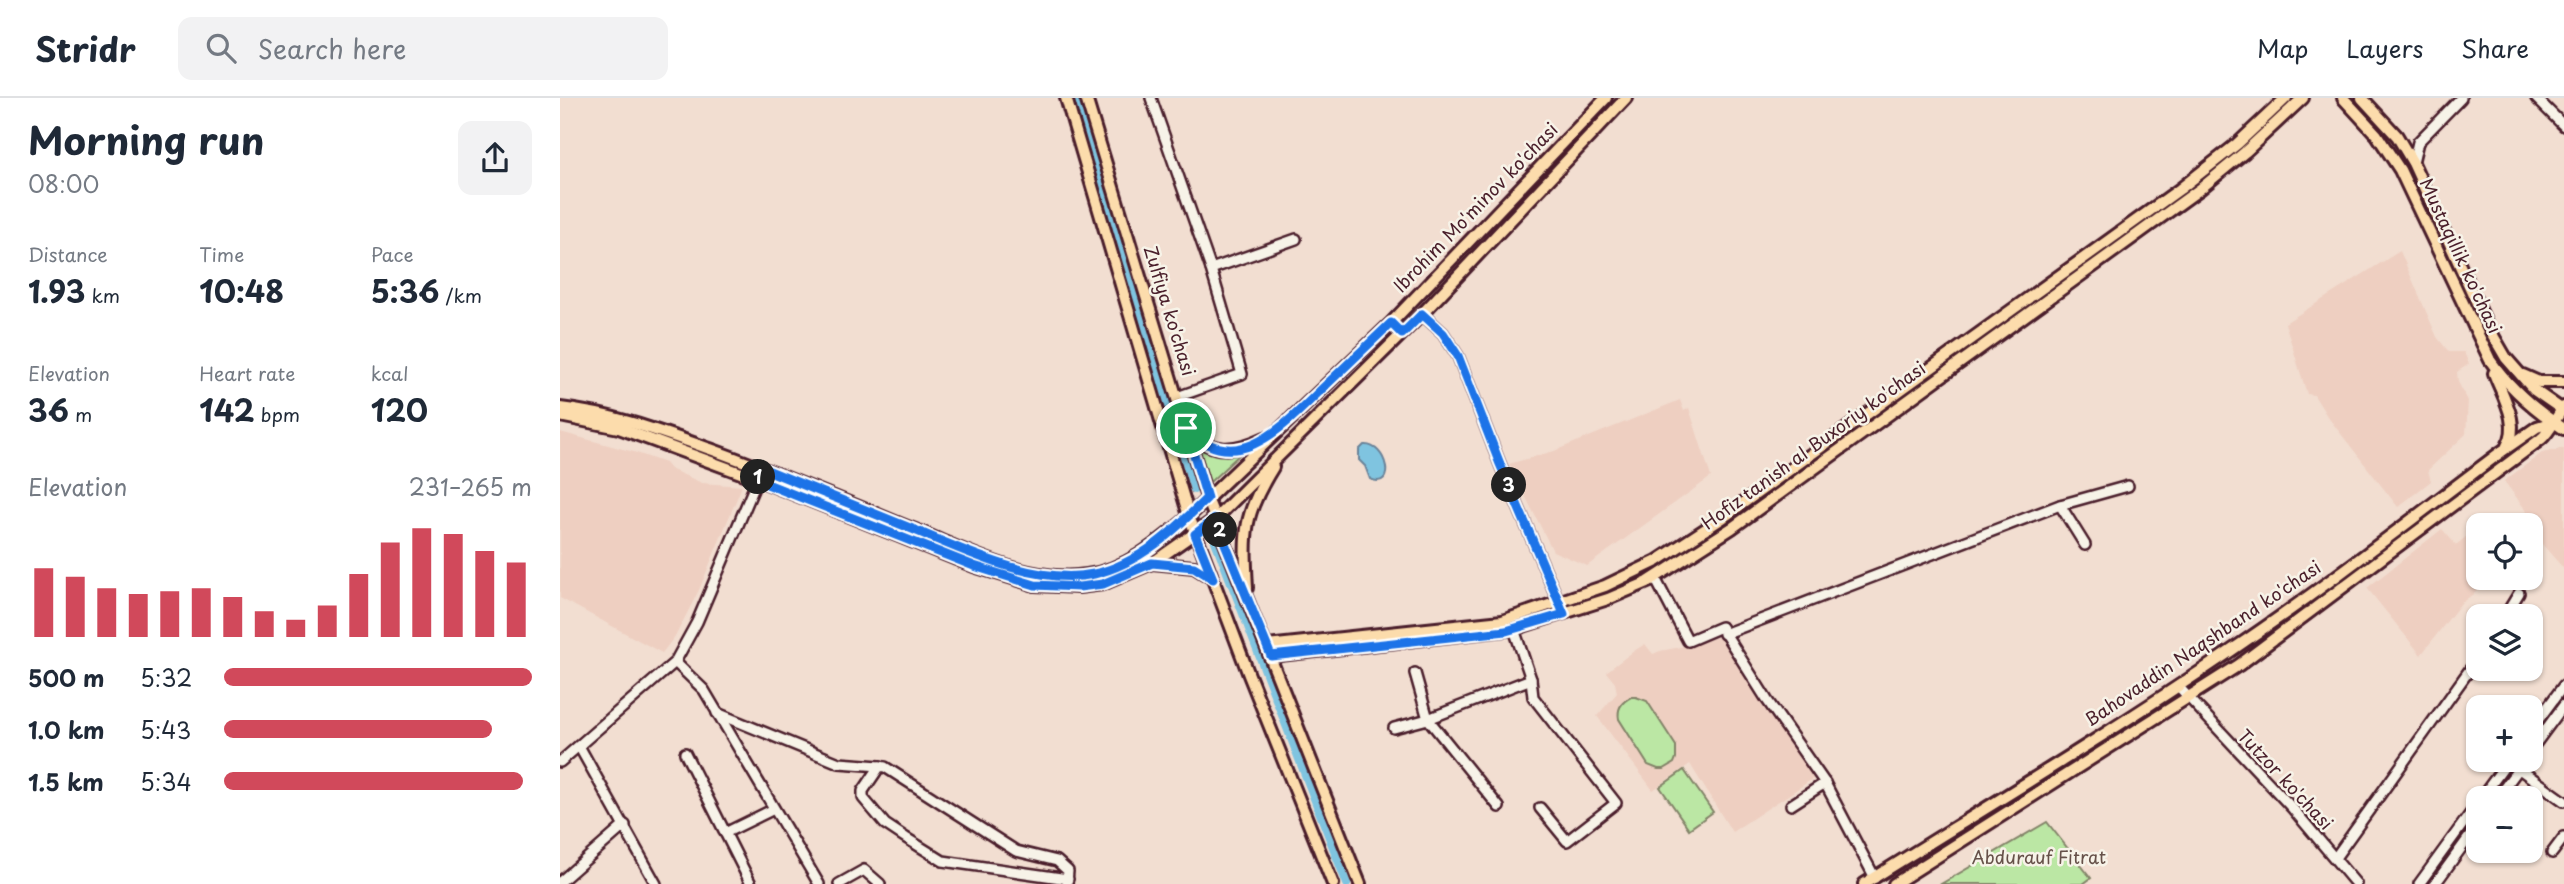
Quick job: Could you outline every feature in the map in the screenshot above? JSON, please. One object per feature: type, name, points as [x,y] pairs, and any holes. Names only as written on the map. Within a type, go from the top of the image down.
[{"type":"main road","points":[[1066,98],[1195,534],[1333,884]]},
{"type":"main road","name":"Zulfiya ko'chasi","points":[[1086,98],[1207,498],[1360,884]]},
{"type":"main road","name":"Ibrohim Mo'minov ko'chasi","points":[[1189,516],[1391,323],[1606,98]]},
{"type":"main road","name":"Ibrohim Mo'minov ko'chasi","points":[[1195,534],[1215,519],[1422,314],[1626,98]]},
{"type":"main road","name":"Hofiz tanish al Buxoriy ko'chasi","points":[[1507,627],[1559,601],[1605,586],[1663,557],[1724,517],[2180,188],[2237,144],[2286,98]]},
{"type":"main road","name":"Hofiz tanish al Buxoriy ko'chasi","points":[[1507,627],[1564,614],[1629,591],[1655,578],[1732,528],[2200,188],[2245,152],[2303,98]]},
{"type":"main road","name":"Mustaqillik ko'chasi","points":[[2343,98],[2377,135],[2400,170],[2490,360],[2511,387],[2537,411],[2564,429]]},
{"type":"main road","name":"Mustaqillik ko'chasi","points":[[2361,98],[2397,136],[2413,163],[2488,327],[2518,373],[2534,390],[2563,409]]},
{"type":"main road","points":[[2029,296],[2036,306]]},
{"type":"main road","points":[[1391,323],[1402,334]]},
{"type":"main road","points":[[2490,360],[2513,424],[2509,443],[2501,452]]},
{"type":"main road","points":[[2518,373],[2539,382],[2564,382]]},
{"type":"main road","points":[[560,408],[591,411],[635,422],[762,468],[979,555],[1026,571],[1048,575],[1087,575],[1114,568],[1153,547],[1189,516]]},
{"type":"main road","name":"Bahovaddin Naqshband ko'chasi","points":[[1894,884],[2189,698],[2260,650],[2550,432],[2553,422],[2563,409]]},
{"type":"main road","points":[[560,416],[619,428],[974,566],[1035,585],[1079,587],[1103,584],[1152,563],[1195,534]]},
{"type":"main road","name":"Bahovaddin Naqshband ko'chasi","points":[[1870,881],[2178,686],[2285,614],[2537,426],[2553,422]]},
{"type":"main road","points":[[1186,428],[1196,439],[1227,450],[1247,446],[1274,434]]},
{"type":"main road","points":[[1248,597],[1245,545],[1247,521],[1255,496],[1283,450]]},
{"type":"main road","points":[[1152,563],[1194,567],[1213,579]]},
{"type":"main road","points":[[1269,651],[1507,627]]},
{"type":"street","points":[[1152,98],[1211,269],[1242,374],[1177,397]]},
{"type":"street","points":[[2413,163],[2418,142],[2460,98]]},
{"type":"street","points":[[2536,98],[2564,126]]},
{"type":"street","points":[[1211,269],[1296,239]]},
{"type":"street","points":[[1422,314],[1443,333],[1458,356],[1500,464],[1564,614]]},
{"type":"street","points":[[560,762],[675,662],[698,622],[762,468]]},
{"type":"street","points":[[1724,634],[2060,505],[2128,486]]},
{"type":"street","points":[[2060,505],[2085,545]]},
{"type":"street","points":[[1655,578],[1688,640],[1721,627],[1825,783],[1870,881]]},
{"type":"street","points":[[2512,604],[2519,593]]},
{"type":"street","points":[[1507,627],[1531,679],[1533,697],[1616,803],[1567,841],[1540,808]]},
{"type":"street","points":[[675,662],[697,681],[819,884]]},
{"type":"street","points":[[1415,674],[1429,719],[1499,807]]},
{"type":"street","points":[[2335,858],[2466,675]]},
{"type":"street","points":[[1394,728],[1429,719],[1531,679]]},
{"type":"street","points":[[2543,713],[2564,685]]},
{"type":"street","name":"Tutzor ko'chasi","points":[[2178,686],[2293,809],[2356,884]]},
{"type":"street","points":[[2543,733],[2564,705]]},
{"type":"street","points":[[717,713],[839,763],[880,766],[1016,851],[1057,861],[1068,871],[1068,882],[943,861],[925,850],[885,824],[863,798],[863,791],[880,766]]},
{"type":"street","points":[[579,746],[656,884]]},
{"type":"street","points":[[685,753],[751,884]]},
{"type":"street","points":[[2524,772],[2564,801]]},
{"type":"street","points":[[1791,805],[1825,783]]},
{"type":"street","points":[[725,833],[774,809]]},
{"type":"street","points":[[2419,884],[2466,819]]},
{"type":"street","points":[[560,882],[625,825]]},
{"type":"street","points":[[2552,853],[2564,837]]},
{"type":"street","points":[[2435,884],[2466,841]]},
{"type":"street","points":[[839,884],[864,870],[880,884]]},
{"type":"shaded area","points":[[2400,251],[2437,337],[2449,352],[2464,352],[2469,364],[2457,372],[2458,382],[2468,401],[2466,434],[2428,470],[2431,481],[2398,507],[2327,416],[2314,395],[2307,394],[2285,323]]},
{"type":"shaded area","points":[[1680,400],[1684,411],[1689,408],[1711,477],[1587,566],[1553,551],[1509,464],[1554,451]]},
{"type":"shaded area","points":[[560,432],[665,463],[670,469],[702,483],[742,486],[699,590],[676,635],[662,653],[560,598]]},
{"type":"shaded area","points":[[2564,448],[2564,569],[2543,545],[2543,513],[2528,513],[2504,481],[2542,453]]},
{"type":"shaded area","points":[[2442,529],[2456,545],[2466,537],[2466,590],[2479,590],[2461,603],[2421,655],[2367,588]]},
{"type":"shaded area","points":[[1720,636],[1817,776],[1732,832],[1690,764],[1653,790],[1597,716],[1617,693],[1615,683],[1606,672],[1634,651],[1645,644],[1653,654]]},
{"type":"green space","points":[[1198,445],[1239,455],[1210,482]]},
{"type":"green space","points":[[1631,697],[1647,701],[1676,746],[1674,763],[1664,769],[1648,765],[1619,719],[1620,706]]},
{"type":"green space","points":[[1684,770],[1713,812],[1689,829],[1660,787]]},
{"type":"green space","name":"Abdurauf Fitrat","points":[[2047,822],[2091,878],[2083,884],[1941,884]]},
{"type":"water","points":[[1364,445],[1372,446],[1383,458],[1386,473],[1384,478],[1378,481],[1370,479],[1365,466],[1359,460],[1359,450]]},
{"type":"waterway","points":[[1076,98],[1194,490]]},
{"type":"waterway","points":[[1215,541],[1347,884]]},
{"type":"waterway","points":[[2543,722],[2564,693]]},
{"type":"waterway","points":[[2497,786],[2507,772]]},
{"type":"waterway","points":[[2426,884],[2466,829]]},
{"type":"route","points":[[1422,314],[1443,333],[1458,356],[1500,464],[1564,614],[1506,631],[1271,656],[1215,519],[1195,534],[1213,579],[1194,567],[1152,563],[1103,584],[1056,587],[1035,585],[974,566],[757,480],[762,468],[979,555],[1026,571],[1062,576],[1087,575],[1114,568],[1153,547],[1207,498],[1186,428],[1196,439],[1227,450],[1247,446],[1274,434],[1391,323],[1402,334],[1422,314]]}]
